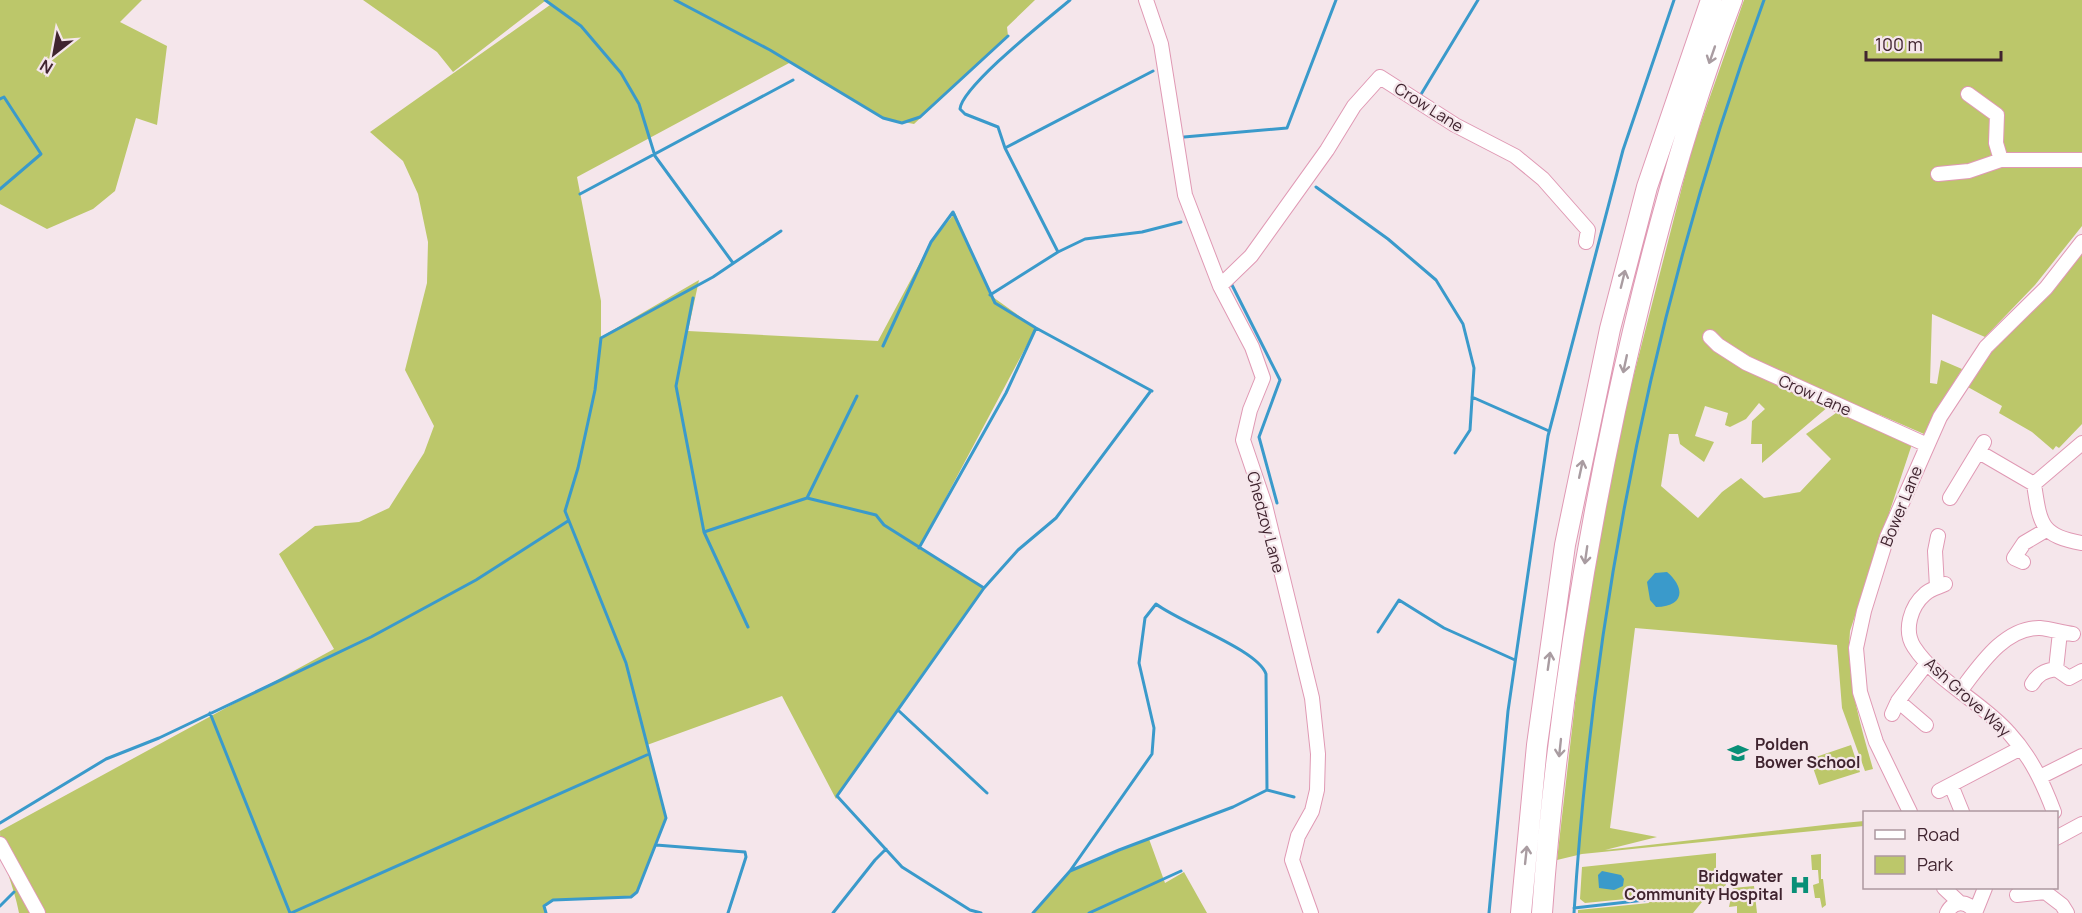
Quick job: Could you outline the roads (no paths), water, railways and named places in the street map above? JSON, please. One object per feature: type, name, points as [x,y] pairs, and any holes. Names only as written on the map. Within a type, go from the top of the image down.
[{"type":"highway","points":[[1521,913],[1536,745],[1565,545],[1610,329],[1647,187],[1711,0]]},
{"type":"highway","points":[[1542,913],[1564,712],[1588,539],[1632,331],[1670,190],[1713,51],[1732,0]]},
{"type":"street","name":"Chedzoy Lane","points":[[1146,0],[1161,44],[1185,195],[1220,286],[1252,347],[1263,378],[1250,410],[1242,440],[1265,505],[1312,698],[1317,754],[1317,790],[1312,811],[1298,836],[1292,860],[1311,913]]},
{"type":"street","name":"Crow Lane","points":[[1220,286],[1251,256],[1327,150],[1354,106],[1380,77],[1455,124],[1515,156],[1536,173],[1588,230],[1586,242]]},
{"type":"street","points":[[1968,94],[1997,115],[1996,143],[2001,160]]},
{"type":"street","points":[[1938,174],[1969,171],[2001,160],[2082,160]]},
{"type":"street","name":"Bower Lane","points":[[1909,811],[1866,715],[1859,684],[1856,648],[1864,611],[1887,537],[1925,444],[1953,394],[1986,347],[2046,288],[2082,242]]},
{"type":"street","name":"Crow Lane","points":[[1710,337],[1718,345],[1746,363],[1925,444]]},
{"type":"street","points":[[2034,484],[2077,447],[2073,444],[2082,437]]},
{"type":"street","points":[[1950,498],[1982,447],[2034,484],[2040,520],[2046,530],[2064,540],[2082,543]]},
{"type":"street","points":[[2016,562],[2024,543],[2046,530]]},
{"type":"street","name":"Ash Grove Way","points":[[1938,536],[1935,551],[1941,586],[1926,592],[1913,607],[1909,626],[1913,646],[1927,663],[1990,714],[2021,748],[2040,777],[2053,811]]},
{"type":"street","points":[[1961,690],[2005,640],[2022,632],[2040,628],[2067,633],[2056,669]]},
{"type":"street","points":[[1892,714],[1898,701],[1927,663]]},
{"type":"street","points":[[2031,681],[2047,670],[2056,669],[2069,678],[2082,670]]},
{"type":"street","points":[[1898,701],[1926,725]]},
{"type":"street","points":[[1967,811],[1945,788],[2021,748]]},
{"type":"street","points":[[2040,777],[2082,756]]},
{"type":"street","points":[[2060,836],[2082,824]]},
{"type":"street","points":[[0,844],[38,913]]},
{"type":"street","points":[[1944,889],[1955,907]]},
{"type":"street","points":[[1955,907],[1972,898],[1979,889]]},
{"type":"street","points":[[1975,913],[1985,889]]},
{"type":"street","points":[[2022,892],[2045,892],[2062,905],[2067,913]]},
{"type":"street","points":[[1955,907],[1972,907],[1975,913]]},
{"type":"water","points":[[1667,572],[1677,584],[1679,595],[1672,604],[1656,607],[1650,600],[1647,582],[1655,573]]},
{"type":"water","points":[[1602,871],[1621,875],[1624,879],[1623,886],[1614,890],[1599,888],[1598,875]]},
{"type":"waterway","points":[[545,0],[581,26],[621,73],[639,104],[655,156],[733,263]]},
{"type":"waterway","points":[[675,0],[770,50],[883,118],[902,123],[920,117],[1008,36]]},
{"type":"waterway","points":[[1058,252],[1005,148],[998,127],[965,114],[960,109],[964,98],[990,69],[1070,0]]},
{"type":"waterway","points":[[1184,137],[1287,128],[1336,0]]},
{"type":"waterway","points":[[1420,96],[1478,0]]},
{"type":"waterway","points":[[1489,913],[1508,711],[1548,436],[1623,150],[1674,0]]},
{"type":"waterway","points":[[1574,913],[1583,796],[1597,680],[1614,564],[1636,449],[1662,335],[1692,222],[1726,111],[1764,0]]},
{"type":"waterway","points":[[1005,148],[1153,71]]},
{"type":"waterway","points":[[580,194],[793,80]]},
{"type":"waterway","points":[[0,99],[4,97],[41,154],[0,189]]},
{"type":"waterway","points":[[1316,187],[1388,239],[1436,280],[1463,324],[1474,368],[1470,430],[1455,453]]},
{"type":"waterway","points":[[883,346],[931,242],[953,212],[995,303],[1152,391]]},
{"type":"waterway","points":[[990,295],[1058,252],[1085,239],[1142,232],[1181,222]]},
{"type":"waterway","points":[[546,913],[544,906],[553,900],[631,897],[637,892],[666,818],[626,663],[565,511],[578,468],[595,390],[601,338],[713,277],[781,231]]},
{"type":"waterway","points":[[1232,285],[1280,380],[1259,437],[1277,503]]},
{"type":"waterway","points":[[693,298],[676,386],[704,532],[748,627]]},
{"type":"waterway","points":[[919,548],[1006,393],[1036,328]]},
{"type":"waterway","points":[[981,913],[970,910],[902,867],[837,796],[984,588],[1018,550],[1056,518],[1150,392]]},
{"type":"waterway","points":[[807,498],[857,396]]},
{"type":"waterway","points":[[1472,397],[1549,431]]},
{"type":"waterway","points":[[704,532],[807,498],[876,515],[884,525],[984,588]]},
{"type":"waterway","points":[[0,823],[106,759],[159,738],[371,637],[476,580],[568,521]]},
{"type":"waterway","points":[[1378,632],[1399,600],[1444,628],[1515,660]]},
{"type":"waterway","points":[[1070,871],[1152,754],[1154,728],[1139,663],[1145,618],[1156,604],[1234,646],[1260,665],[1266,674],[1267,790]]},
{"type":"waterway","points":[[899,711],[987,793]]},
{"type":"waterway","points":[[210,713],[290,913]]},
{"type":"waterway","points":[[291,913],[649,754]]},
{"type":"waterway","points":[[1033,913],[1070,871],[1233,807],[1267,790],[1294,797]]},
{"type":"waterway","points":[[656,845],[745,852],[746,857],[728,913]]},
{"type":"waterway","points":[[833,913],[886,849]]},
{"type":"waterway","points":[[1089,913],[1181,871]]},
{"type":"waterway","points":[[0,906],[14,892]]},
{"type":"waterway","points":[[1574,908],[1645,900]]},
{"type":"place","name":"Polden Bower School","points":[[1738,753]]},
{"type":"place","name":"Bridgwater Community Hospital","points":[[1800,885]]}]
